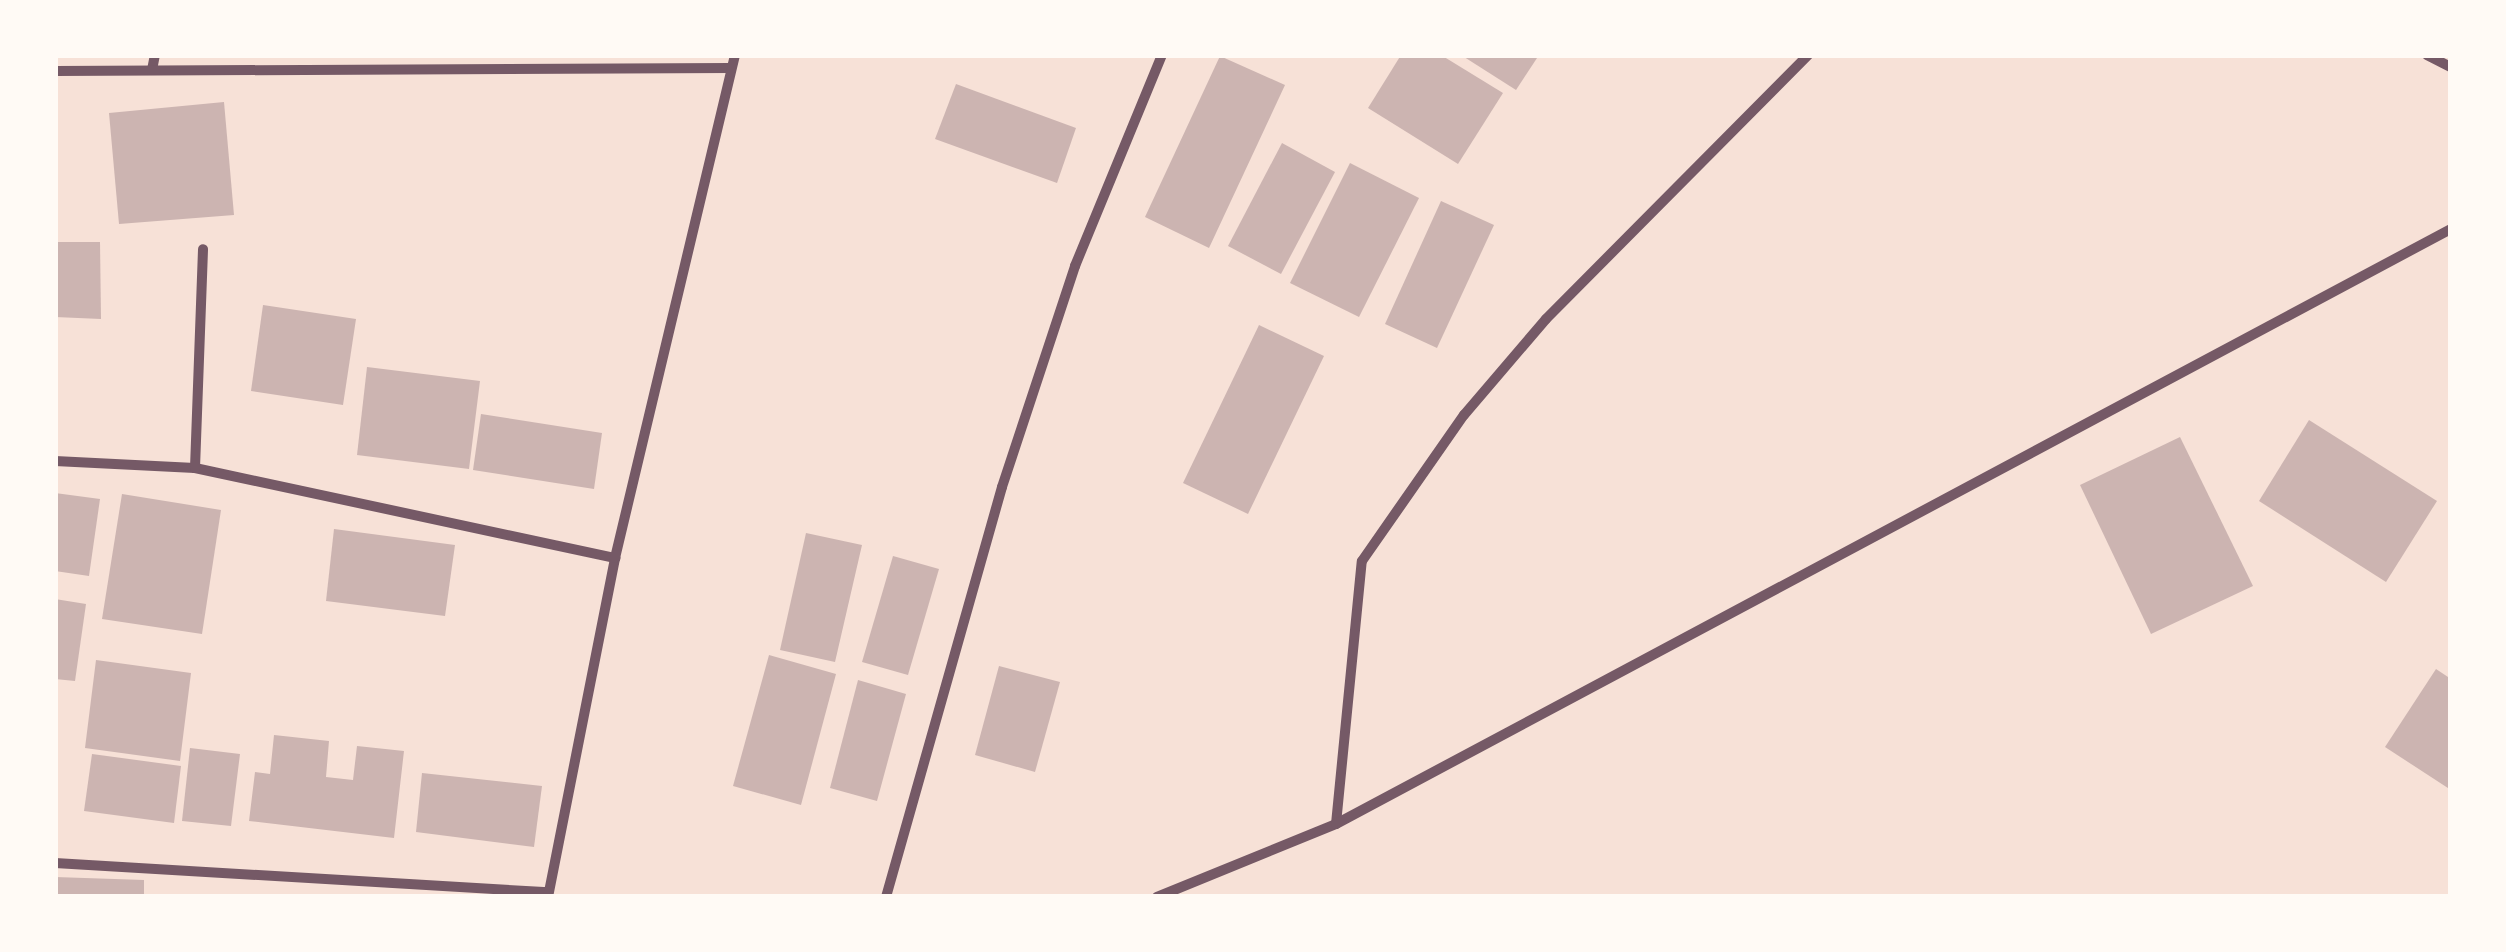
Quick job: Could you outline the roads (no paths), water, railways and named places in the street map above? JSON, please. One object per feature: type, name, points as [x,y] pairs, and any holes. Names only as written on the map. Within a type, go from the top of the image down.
[{"type":"street","points":[[152,70],[155,55]]},
{"type":"street","points":[[55,863],[548,894],[615,558],[680,300],[735,55]]},
{"type":"street","points":[[886,897],[1002,487],[1075,266],[1162,55]]},
{"type":"street","points":[[1336,824],[1362,561],[1464,414],[1546,319],[1808,55]]},
{"type":"street","points":[[2427,55],[2451,67]]},
{"type":"street","points":[[55,71],[731,68]]},
{"type":"street","points":[[1157,897],[1336,824],[2451,229]]},
{"type":"street","points":[[196,468],[203,249]]},
{"type":"street","points":[[55,461],[196,468],[615,558]]}]
